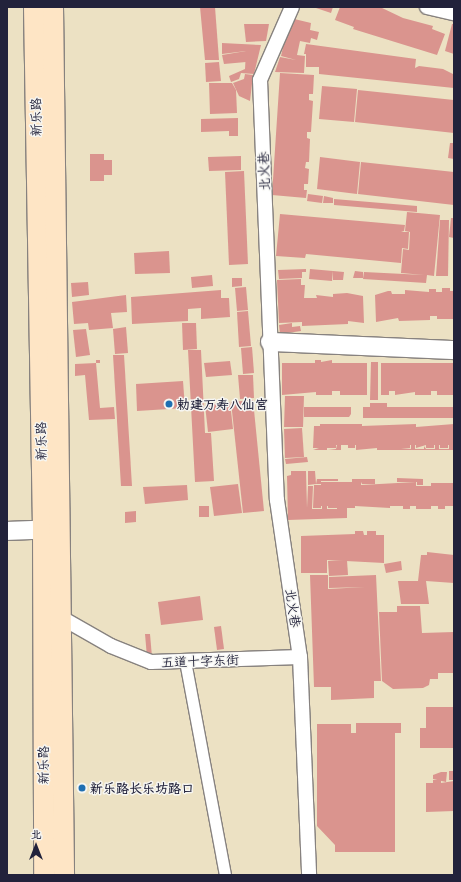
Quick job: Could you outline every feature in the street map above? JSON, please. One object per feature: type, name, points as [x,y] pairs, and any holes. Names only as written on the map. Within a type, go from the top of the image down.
[{"type":"main road","name":"新乐路","points":[[34,7],[52,529],[62,618],[64,875]]},
{"type":"main road","name":"新乐路","points":[[44,875],[52,529],[53,7]]},
{"type":"street","name":"北火巷","points":[[292,7],[260,80],[277,500],[300,657],[309,875]]},
{"type":"street","points":[[427,7],[454,13]]},
{"type":"street","points":[[270,342],[454,350]]},
{"type":"street","points":[[7,531],[52,529]]},
{"type":"street","name":"五道十字东街","points":[[62,618],[111,646],[151,662],[300,657]]},
{"type":"street","points":[[185,661],[225,875]]},
{"type":"building","points":[[200,7],[215,7],[219,60],[205,60]]},
{"type":"building","points":[[313,7],[333,7],[331,13]]},
{"type":"building","points":[[340,7],[380,7],[403,18],[433,26],[432,29],[445,34],[437,55],[353,29],[354,27],[335,20]]},
{"type":"building","points":[[290,18],[311,23],[310,30],[319,32],[317,40],[311,38],[310,43],[300,41],[297,55],[305,56],[304,73],[275,72],[280,57],[296,60],[281,56]]},
{"type":"building","points":[[244,24],[269,24],[266,41],[246,42]]},
{"type":"building","points":[[452,24],[454,24],[454,54],[445,51]]},
{"type":"building","points":[[222,43],[261,45],[254,74],[241,73],[239,79],[231,82],[229,76],[245,69],[246,51],[222,54]]},
{"type":"building","points":[[306,44],[416,59],[415,68],[419,66],[443,69],[453,74],[454,88],[319,74],[319,67],[306,67],[306,54],[304,54]]},
{"type":"building","points":[[246,51],[246,62],[224,64],[222,55]]},
{"type":"building","points":[[219,62],[221,81],[206,82],[205,63]]},
{"type":"building","points":[[280,73],[314,75],[313,94],[309,94],[309,100],[313,101],[311,132],[307,132],[307,138],[310,139],[309,162],[306,162],[305,168],[309,169],[308,184],[304,184],[304,190],[307,190],[306,198],[272,195]]},
{"type":"building","points":[[245,74],[253,75],[250,101],[239,96],[233,83],[244,79]]},
{"type":"building","points":[[209,83],[232,83],[236,90],[237,113],[210,114]]},
{"type":"building","points":[[322,86],[357,89],[354,122],[319,119]]},
{"type":"building","points":[[358,90],[454,100],[454,133],[355,122]]},
{"type":"building","points":[[238,118],[238,136],[229,136],[229,131],[201,132],[201,119]]},
{"type":"building","points":[[450,143],[454,143],[454,159],[448,158]]},
{"type":"building","points":[[90,154],[104,154],[104,160],[112,160],[112,175],[104,175],[104,181],[90,181]]},
{"type":"building","points":[[241,156],[241,170],[209,171],[208,157]]},
{"type":"building","points":[[320,157],[360,162],[357,194],[317,189]]},
{"type":"building","points":[[361,162],[454,172],[454,205],[358,194]]},
{"type":"building","points":[[244,171],[248,264],[229,265],[225,172]]},
{"type":"building","points":[[308,194],[323,196],[322,203],[307,201]]},
{"type":"building","points":[[324,196],[333,198],[333,203],[323,203]]},
{"type":"building","points":[[334,199],[417,206],[417,212],[334,205]]},
{"type":"building","points":[[407,212],[440,215],[434,276],[427,275],[426,283],[363,279],[364,272],[424,275],[401,273],[403,249],[409,250],[410,232],[405,231]]},
{"type":"building","points":[[280,214],[405,225],[404,231],[401,232],[409,232],[408,249],[402,248],[401,263],[306,254],[305,258],[276,256]]},
{"type":"building","points":[[451,218],[454,218],[454,238],[449,237]]},
{"type":"building","points":[[440,220],[449,220],[448,276],[436,276]]},
{"type":"building","points":[[169,251],[170,273],[135,274],[134,253]]},
{"type":"building","points":[[306,269],[306,272],[302,272],[302,278],[279,279],[278,270]]},
{"type":"building","points":[[310,269],[333,271],[332,281],[309,279]]},
{"type":"building","points":[[333,271],[344,272],[343,280],[333,280]]},
{"type":"building","points":[[355,271],[363,272],[363,278],[353,278]]},
{"type":"building","points":[[212,275],[213,286],[192,288],[191,277]]},
{"type":"building","points":[[232,278],[242,278],[242,286],[232,287]]},
{"type":"building","points":[[301,279],[301,285],[305,285],[304,298],[317,298],[316,295],[333,297],[333,294],[347,293],[363,296],[364,323],[348,321],[348,324],[302,326],[302,322],[279,323],[277,280]]},
{"type":"building","points":[[88,282],[89,295],[72,297],[71,283]]},
{"type":"building","points":[[246,287],[248,310],[237,311],[235,288]]},
{"type":"building","points":[[442,288],[450,288],[450,291],[454,291],[454,319],[437,319],[437,316],[430,316],[430,320],[399,321],[398,318],[376,322],[375,295],[388,291],[391,291],[392,294],[405,294],[405,290],[429,292],[429,289],[436,289],[436,292],[442,292]]},
{"type":"building","points":[[221,290],[221,298],[229,298],[230,317],[201,319],[201,308],[188,309],[188,321],[132,324],[131,297]]},
{"type":"building","points":[[126,295],[127,312],[111,313],[113,328],[89,330],[88,323],[74,324],[72,302]]},
{"type":"building","points":[[248,311],[251,346],[239,347],[237,312]]},
{"type":"building","points":[[182,323],[196,323],[197,349],[183,350]]},
{"type":"building","points":[[292,323],[292,327],[300,326],[301,331],[280,334],[279,325]]},
{"type":"building","points":[[126,327],[128,353],[115,354],[113,329]]},
{"type":"building","points":[[86,329],[90,355],[76,357],[73,330]]},
{"type":"building","points":[[252,347],[254,373],[243,374],[241,348]]},
{"type":"building","points":[[188,350],[201,350],[205,433],[211,433],[214,481],[195,482]]},
{"type":"building","points":[[113,355],[124,355],[132,486],[121,486]]},
{"type":"building","points":[[96,360],[100,360],[100,363],[96,363]]},
{"type":"building","points":[[315,360],[321,360],[321,362],[332,360],[332,363],[367,363],[367,395],[340,395],[340,391],[332,391],[332,395],[316,395],[316,392],[282,395],[282,363],[315,363]]},
{"type":"building","points":[[230,361],[232,375],[206,377],[204,363]]},
{"type":"building","points":[[371,362],[378,362],[378,400],[370,400]]},
{"type":"building","points":[[96,363],[100,408],[114,407],[115,419],[89,420],[85,375],[75,376],[75,364]]},
{"type":"building","points":[[381,363],[454,363],[453,395],[437,395],[437,391],[431,391],[431,395],[415,395],[415,392],[395,395],[395,391],[389,391],[389,395],[381,395]]},
{"type":"building","points":[[238,375],[253,375],[254,398],[240,399]]},
{"type":"building","points":[[183,381],[185,408],[137,411],[136,384]]},
{"type":"building","points":[[285,396],[304,396],[303,427],[284,427]]},
{"type":"building","points":[[253,400],[264,511],[243,513],[231,402]]},
{"type":"building","points":[[230,402],[233,429],[208,432],[205,405]]},
{"type":"building","points":[[370,403],[387,403],[387,407],[454,407],[454,418],[363,418],[363,407],[370,407]]},
{"type":"building","points":[[304,407],[351,407],[351,414],[349,417],[304,417]]},
{"type":"building","points":[[320,424],[362,424],[362,426],[416,424],[416,427],[454,424],[454,450],[377,450],[377,448],[356,450],[356,445],[355,448],[348,448],[348,445],[336,445],[336,448],[313,448],[314,426],[320,426]],"holes":[[[415,445],[416,448],[426,445],[426,448],[434,448],[435,445],[435,449],[426,449],[424,446],[424,449],[415,449]],[[439,445],[440,448],[448,448],[449,445],[449,449],[439,449]]]},
{"type":"building","points":[[302,428],[304,457],[285,458],[284,429]]},
{"type":"building","points":[[337,445],[341,445],[341,450],[328,450],[336,449]]},
{"type":"building","points":[[327,447],[327,450],[313,450]]},
{"type":"building","points":[[307,457],[308,462],[286,464],[285,459]]},
{"type":"building","points":[[291,471],[306,471],[307,508],[308,486],[313,486],[312,509],[322,509],[322,506],[321,508],[313,508],[314,485],[321,485],[321,482],[352,482],[352,479],[375,479],[375,484],[362,484],[361,482],[361,485],[416,482],[416,486],[431,486],[431,483],[454,483],[454,506],[445,506],[445,509],[438,509],[438,506],[431,506],[431,509],[416,509],[416,506],[410,506],[410,509],[403,509],[403,506],[390,506],[390,508],[355,506],[355,508],[347,508],[347,518],[288,520],[287,476],[291,475]],"holes":[[[327,506],[328,508],[337,509],[327,509]]]},
{"type":"building","points":[[308,471],[315,471],[316,484],[308,485]]},
{"type":"building","points":[[397,478],[423,479],[423,485],[417,485],[417,482],[397,482]]},
{"type":"building","points":[[317,479],[338,479],[338,481],[321,481],[321,484],[316,484]]},
{"type":"building","points":[[238,484],[242,513],[214,516],[210,487]]},
{"type":"building","points":[[187,485],[188,500],[145,504],[143,487]]},
{"type":"building","points":[[199,506],[209,506],[209,517],[199,517]]},
{"type":"building","points":[[136,511],[136,522],[125,523],[125,512]]},
{"type":"building","points":[[355,531],[363,531],[364,535],[367,535],[367,531],[376,531],[376,535],[384,535],[384,563],[327,560],[327,573],[301,573],[301,536],[355,534]]},
{"type":"building","points":[[427,552],[454,555],[454,583],[426,581],[429,604],[401,604],[398,581],[418,581],[421,555],[427,555]]},
{"type":"building","points":[[347,560],[348,575],[329,576],[328,561]]},
{"type":"building","points":[[401,561],[402,570],[386,573],[384,564]]},
{"type":"building","points":[[310,575],[328,575],[328,589],[365,587],[329,588],[329,577],[376,575],[381,681],[374,681],[374,698],[331,700],[331,687],[314,687]]},
{"type":"building","points":[[200,596],[203,620],[161,625],[158,602]]},
{"type":"building","points":[[397,606],[420,606],[422,633],[454,632],[454,673],[438,673],[438,679],[430,679],[429,685],[423,688],[393,689],[382,681],[379,612],[397,612]]},
{"type":"building","points":[[221,626],[224,649],[217,650],[214,627]]},
{"type":"building","points":[[145,634],[150,634],[152,657],[147,657]]},
{"type":"building","points":[[426,707],[454,707],[454,748],[420,748],[420,728],[426,728]]},
{"type":"building","points":[[356,723],[401,723],[401,733],[356,733]]},
{"type":"building","points":[[317,724],[351,724],[351,733],[317,733]]},
{"type":"building","points":[[317,733],[395,733],[395,852],[335,852],[335,845],[317,826]]},
{"type":"building","points":[[449,771],[454,771],[454,780],[449,780]]},
{"type":"building","points":[[441,772],[447,772],[446,782],[433,779],[433,775]]},
{"type":"building","points":[[433,780],[441,780],[441,783],[454,781],[454,811],[426,812],[426,783],[433,783]]},
{"type":"place","name":"勅建万寿八仙宫","points":[[169,404]]},
{"type":"place","name":"新乐路长乐坊路口","points":[[82,788]]}]
